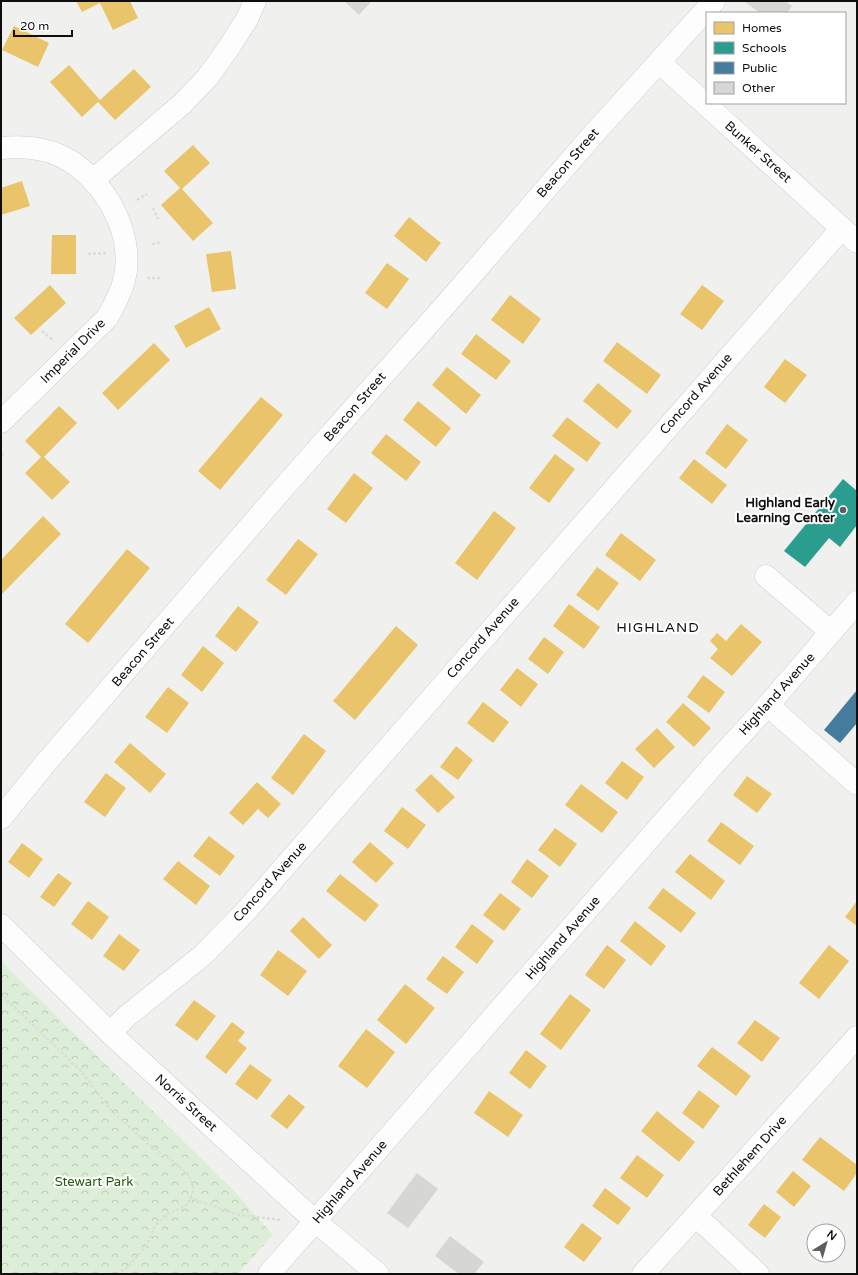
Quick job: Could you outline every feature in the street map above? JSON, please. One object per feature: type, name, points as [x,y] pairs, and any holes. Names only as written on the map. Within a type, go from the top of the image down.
[{"type":"street","points":[[93,180],[182,104],[207,78],[247,19],[255,1]]},
{"type":"street","name":"Beacon Street","points":[[1,818],[44,765],[280,492],[591,136],[714,1]]},
{"type":"street","name":"Bunker Street","points":[[659,62],[849,235]]},
{"type":"street","name":"Imperial Drive","points":[[1,148],[16,146],[39,148],[61,156],[81,168],[110,201],[118,219],[124,239],[126,260],[124,280],[118,300],[107,318],[1,422]]},
{"type":"street","name":"Concord Avenue","points":[[110,1033],[127,1016],[203,955],[245,912],[849,235]]},
{"type":"street","points":[[766,576],[831,632]]},
{"type":"street","name":"Highland Avenue","points":[[269,1274],[857,602]]},
{"type":"street","points":[[769,704],[780,716],[857,784]]},
{"type":"street","name":"Norris Street","points":[[1,925],[110,1033],[315,1221],[378,1274]]},
{"type":"street","name":"Bethlehem Drive","points":[[643,1274],[857,1037]]},
{"type":"street","points":[[696,1216],[758,1274]]},
{"type":"path","points":[[137,200],[146,194]]},
{"type":"path","points":[[154,208],[158,219]]},
{"type":"path","points":[[152,244],[162,242]]},
{"type":"path","points":[[88,254],[111,252]]},
{"type":"path","points":[[147,278],[161,278]]},
{"type":"path","points":[[42,331],[59,344]]},
{"type":"path","points":[[1,992],[9,1002],[79,1069],[110,1109],[149,1145],[173,1161],[189,1175],[194,1189],[187,1204],[165,1215],[155,1226],[146,1246],[129,1266],[118,1274]]},
{"type":"path","points":[[190,1198],[239,1215],[282,1220]]},
{"type":"path","points":[[165,1215],[168,1220]]},
{"type":"green space","name":"Stewart Park","points":[[1,961],[235,1192],[273,1235],[238,1274],[1,1274]]},
{"type":"building: Homes","points":[[76,1],[130,1],[138,18],[113,30],[100,3],[82,12]]},
{"type":"building: Homes","points":[[14,26],[49,43],[38,67],[2,50]]},
{"type":"building: Homes","points":[[69,65],[100,100],[134,69],[151,87],[115,120],[98,102],[82,117],[50,82]]},
{"type":"building: Homes","points":[[193,145],[210,163],[182,189],[213,223],[193,241],[161,205],[180,188],[164,171]]},
{"type":"building: Homes","points":[[22,181],[30,206],[1,215],[1,188]]},
{"type":"building: Homes","points":[[409,217],[441,243],[426,262],[394,236]]},
{"type":"building: Homes","points":[[52,235],[76,235],[76,274],[51,274]]},
{"type":"building: Homes","points":[[231,251],[236,289],[212,292],[206,254]]},
{"type":"building: Homes","points":[[387,263],[409,279],[387,309],[365,293]]},
{"type":"building: Homes","points":[[50,285],[66,303],[31,335],[14,318]]},
{"type":"building: Homes","points":[[702,285],[724,301],[702,330],[680,314]]},
{"type":"building: Homes","points":[[510,295],[541,319],[523,344],[491,320]]},
{"type":"building: Homes","points":[[209,307],[221,329],[186,348],[174,326]]},
{"type":"building: Homes","points":[[476,334],[511,361],[496,380],[461,354]]},
{"type":"building: Homes","points":[[617,342],[661,375],[647,394],[603,361]]},
{"type":"building: Homes","points":[[154,343],[170,360],[118,410],[102,393]]},
{"type":"building: Homes","points":[[785,359],[807,375],[785,403],[764,387]]},
{"type":"building: Homes","points":[[447,367],[481,395],[466,414],[432,385]]},
{"type":"building: Homes","points":[[598,383],[632,411],[617,429],[583,401]]},
{"type":"building: Homes","points":[[261,397],[283,415],[220,490],[198,471]]},
{"type":"building: Homes","points":[[418,401],[451,428],[436,447],[403,420]]},
{"type":"building: Homes","points":[[59,406],[77,423],[44,457],[70,482],[52,500],[25,473],[41,457],[25,441]]},
{"type":"building: Homes","points":[[567,417],[601,443],[587,462],[552,436]]},
{"type":"building: Homes","points":[[727,424],[748,440],[726,469],[705,453]]},
{"type":"building: Homes","points":[[386,434],[421,462],[406,481],[371,453]]},
{"type":"building: Homes","points":[[555,454],[575,469],[549,503],[529,488]]},
{"type":"building: Homes","points":[[694,459],[727,485],[712,504],[679,478]]},
{"type":"building: Homes","points":[[354,473],[373,488],[346,523],[327,509]]},
{"type":"building: Homes","points":[[494,511],[516,528],[477,580],[455,563]]},
{"type":"building: Homes","points":[[43,516],[61,534],[1,595],[1,560]]},
{"type":"building: Homes","points":[[621,533],[656,560],[640,581],[605,555]]},
{"type":"building: Homes","points":[[298,539],[318,554],[286,595],[266,580]]},
{"type":"building: Homes","points":[[127,549],[150,568],[88,643],[65,624]]},
{"type":"building: Homes","points":[[597,567],[619,583],[598,611],[576,595]]},
{"type":"building: Homes","points":[[569,604],[600,627],[584,649],[553,626]]},
{"type":"building: Homes","points":[[238,606],[259,622],[236,652],[215,636]]},
{"type":"building: Homes","points":[[741,624],[762,642],[732,676],[710,658],[718,649],[710,641],[717,633],[726,641]]},
{"type":"building: Homes","points":[[396,626],[418,645],[355,720],[333,701]]},
{"type":"building: Homes","points":[[544,637],[564,652],[548,674],[528,659]]},
{"type":"building: Homes","points":[[203,646],[224,663],[202,692],[181,675]]},
{"type":"building: Homes","points":[[517,668],[538,684],[521,707],[500,690]]},
{"type":"building: Homes","points":[[703,675],[725,692],[709,713],[687,697]]},
{"type":"building: Homes","points":[[168,687],[189,703],[167,733],[145,717]]},
{"type":"building: Homes","points":[[483,702],[509,722],[493,743],[467,723]]},
{"type":"building: Homes","points":[[683,703],[711,728],[694,747],[666,722]]},
{"type":"building: Homes","points":[[657,728],[675,747],[654,768],[635,749]]},
{"type":"building: Homes","points":[[304,734],[326,751],[293,795],[271,778]]},
{"type":"building: Homes","points":[[130,743],[166,774],[150,793],[114,762]]},
{"type":"building: Homes","points":[[456,746],[473,760],[458,780],[440,767]]},
{"type":"building: Homes","points":[[622,761],[644,777],[627,800],[605,783]]},
{"type":"building: Homes","points":[[106,773],[126,788],[105,817],[84,802]]},
{"type":"building: Homes","points":[[431,774],[455,797],[438,813],[415,790]]},
{"type":"building: Homes","points":[[747,776],[772,794],[757,813],[733,795]]},
{"type":"building: Homes","points":[[257,782],[281,804],[268,818],[258,809],[243,825],[229,813]]},
{"type":"building: Homes","points":[[581,784],[618,812],[602,833],[565,805]]},
{"type":"building: Homes","points":[[402,807],[426,825],[408,849],[384,831]]},
{"type":"building: Homes","points":[[721,822],[754,846],[740,865],[707,841]]},
{"type":"building: Homes","points":[[555,828],[577,844],[560,867],[538,850]]},
{"type":"building: Homes","points":[[209,836],[235,856],[220,876],[193,856]]},
{"type":"building: Homes","points":[[370,842],[394,863],[376,883],[352,862]]},
{"type":"building: Homes","points":[[22,843],[43,859],[29,878],[8,862]]},
{"type":"building: Homes","points":[[690,854],[725,881],[711,900],[675,872]]},
{"type":"building: Homes","points":[[527,859],[549,876],[532,898],[511,882]]},
{"type":"building: Homes","points":[[178,861],[210,886],[196,905],[163,879]]},
{"type":"building: Homes","points":[[58,873],[72,883],[54,907],[40,897]]},
{"type":"building: Homes","points":[[340,874],[379,905],[365,922],[326,891]]},
{"type":"building: Homes","points":[[663,888],[696,913],[681,933],[648,908]]},
{"type":"building: Homes","points":[[500,893],[521,909],[504,931],[483,915]]},
{"type":"building: Homes","points":[[88,901],[109,917],[92,940],[71,924]]},
{"type":"building: Homes","points":[[857,901],[857,926],[845,917]]},
{"type":"building: Homes","points":[[303,917],[332,945],[319,959],[290,931]]},
{"type":"building: Homes","points":[[635,921],[666,946],[651,966],[620,941]]},
{"type":"building: Homes","points":[[472,924],[494,941],[477,964],[455,947]]},
{"type":"building: Homes","points":[[119,934],[140,950],[124,971],[103,956]]},
{"type":"building: Homes","points":[[607,945],[626,960],[604,989],[585,975]]},
{"type":"building: Homes","points":[[829,945],[849,961],[819,999],[799,983]]},
{"type":"building: Homes","points":[[278,950],[307,971],[288,996],[260,975]]},
{"type":"building: Homes","points":[[443,956],[464,972],[447,994],[426,979]]},
{"type":"building: Homes","points":[[405,984],[435,1008],[406,1044],[377,1020]]},
{"type":"building: Homes","points":[[570,994],[591,1010],[561,1050],[540,1034]]},
{"type":"building: Homes","points":[[194,1000],[216,1016],[197,1041],[175,1025]]},
{"type":"building: Homes","points":[[755,1020],[780,1038],[762,1062],[737,1043]]},
{"type":"building: Homes","points":[[232,1022],[245,1032],[238,1041],[247,1048],[226,1074],[205,1057]]},
{"type":"building: Homes","points":[[366,1029],[395,1052],[367,1088],[338,1066]]},
{"type":"building: Homes","points":[[712,1047],[751,1076],[736,1096],[697,1066]]},
{"type":"building: Homes","points":[[526,1050],[547,1066],[530,1089],[509,1073]]},
{"type":"building: Homes","points":[[250,1064],[272,1080],[257,1100],[235,1084]]},
{"type":"building: Homes","points":[[699,1090],[720,1106],[703,1129],[682,1113]]},
{"type":"building: Homes","points":[[489,1091],[523,1115],[508,1137],[474,1113]]},
{"type":"building: Homes","points":[[289,1094],[305,1107],[287,1129],[270,1116]]},
{"type":"building: Homes","points":[[657,1111],[695,1142],[679,1162],[641,1131]]},
{"type":"building: Homes","points":[[820,1137],[857,1165],[857,1173],[844,1191],[802,1160]]},
{"type":"building: Homes","points":[[637,1155],[664,1175],[647,1198],[620,1178]]},
{"type":"building: Homes","points":[[793,1171],[811,1186],[794,1207],[776,1192]]},
{"type":"building: Homes","points":[[605,1188],[631,1208],[618,1225],[592,1206]]},
{"type":"building: Homes","points":[[764,1204],[781,1217],[765,1238],[748,1225]]},
{"type":"building: Homes","points":[[582,1223],[602,1238],[584,1262],[564,1247]]},
{"type":"building: Schools","points":[[843,479],[857,491],[857,525],[840,547],[829,538],[805,567],[784,551]]},
{"type":"building: Public","points":[[857,690],[857,723],[840,743],[824,730]]},
{"type":"building: Other","points":[[344,1],[372,1],[359,15]]},
{"type":"building: Other","points":[[785,1],[792,6],[788,12],[759,12],[745,2]]},
{"type":"building: Other","points":[[417,1173],[438,1189],[408,1228],[387,1213]]},
{"type":"building: Other","points":[[450,1236],[484,1262],[474,1274],[459,1274],[435,1256]]},
{"type":"place","name":"Highland Early Learning Center","points":[[843,510]]},
{"type":"district","name":"HIGHLAND","points":[[658,627]]}]
